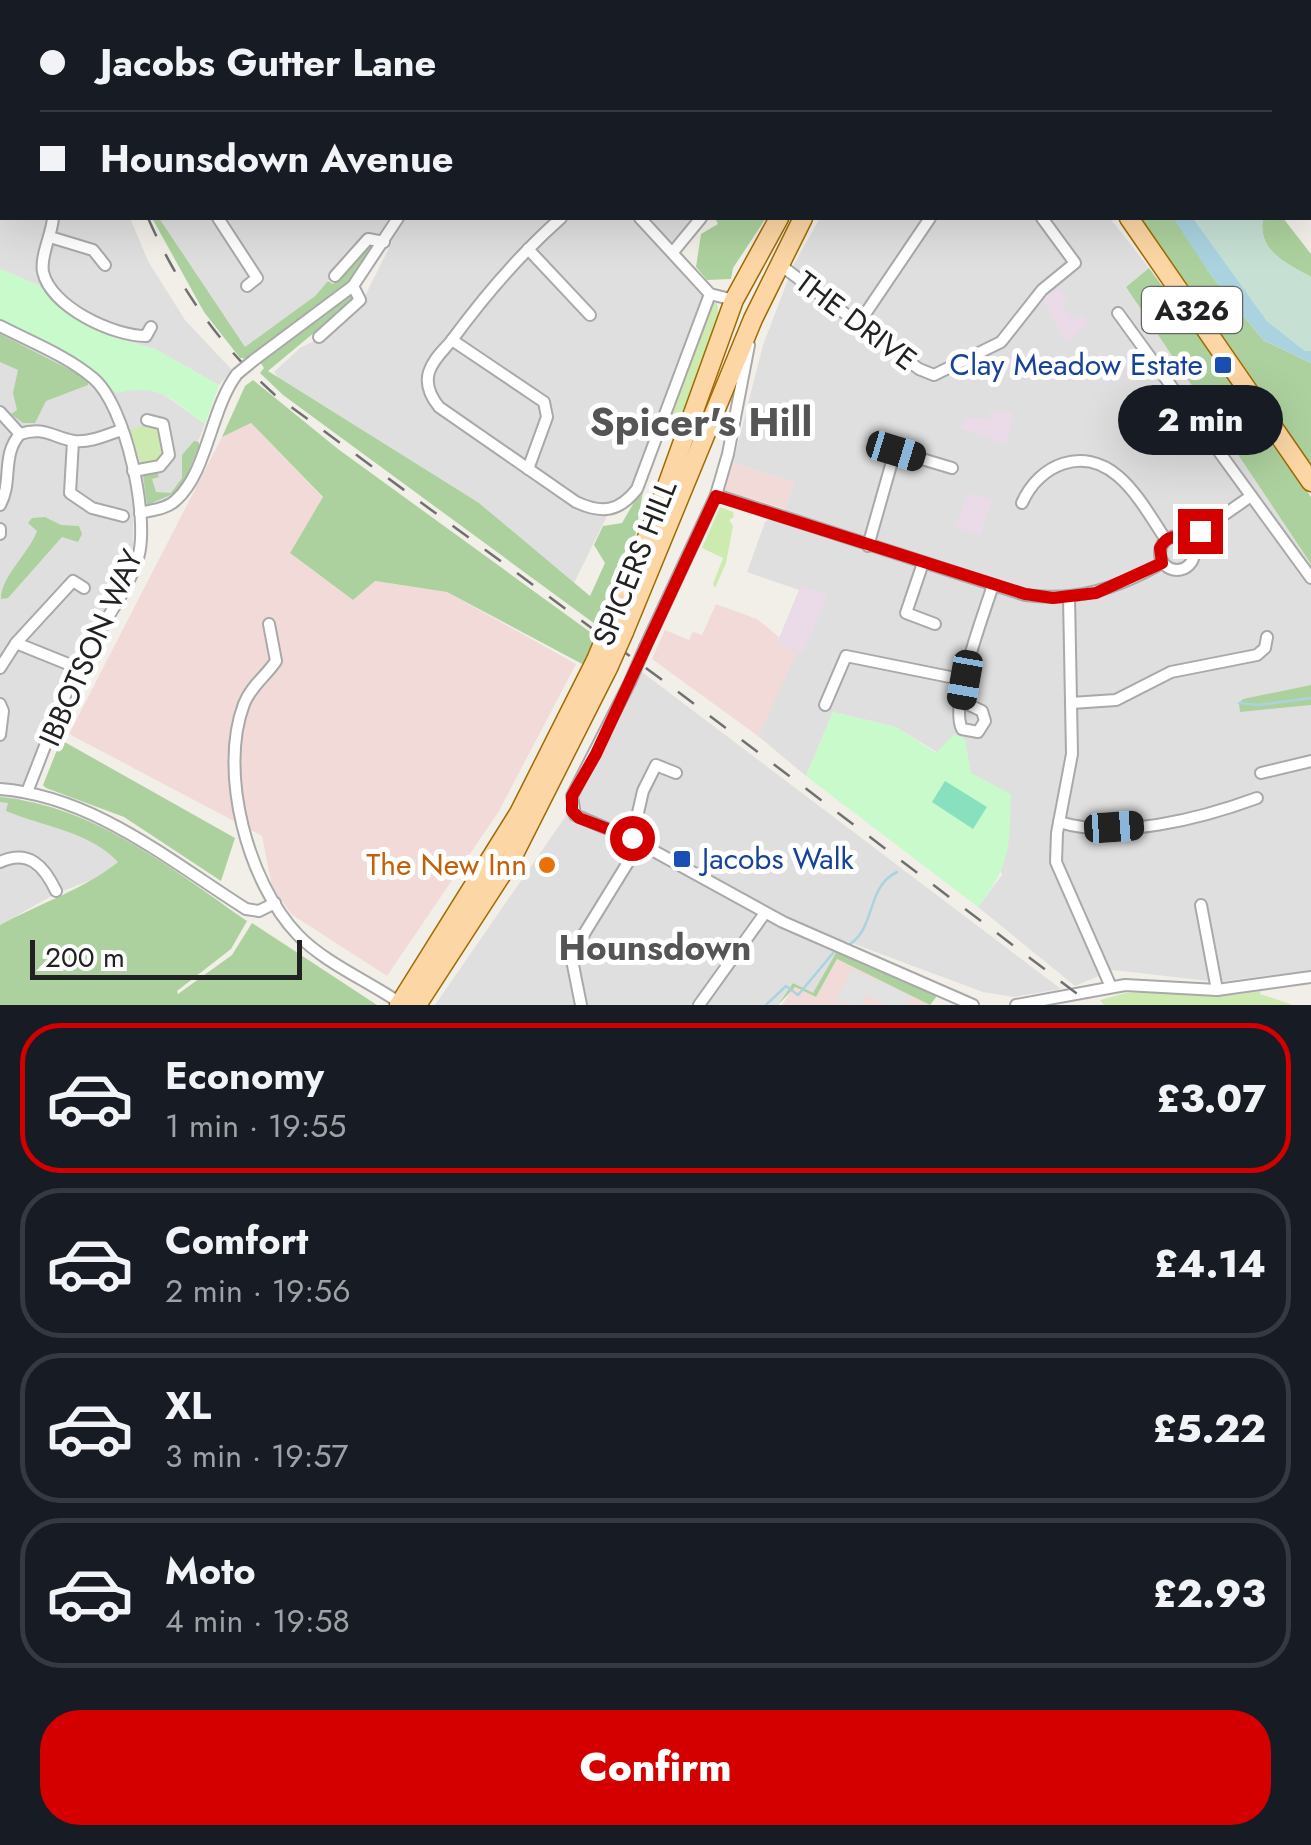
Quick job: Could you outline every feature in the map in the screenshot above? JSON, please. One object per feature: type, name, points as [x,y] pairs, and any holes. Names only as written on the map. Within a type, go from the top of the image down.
[{"type":"main road","name":"SPICERS HILL","points":[[618,628],[734,300],[778,220]]},
{"type":"main road","name":"SPICERS HILL","points":[[405,1004],[475,919],[536,799],[602,664],[753,320],[803,220]]},
{"type":"main road","name":"A326","points":[[1130,220],[1311,482]]},
{"type":"street","points":[[53,220],[42,264],[44,276],[66,302],[109,331],[146,336],[151,327]]},
{"type":"street","points":[[219,220],[252,282],[268,269]]},
{"type":"street","points":[[140,514],[174,503],[190,482],[237,374],[353,286],[397,220]]},
{"type":"street","points":[[559,220],[501,275],[428,373],[431,397],[439,408],[594,510],[616,508],[637,489],[710,294]]},
{"type":"street","points":[[642,220],[710,294],[734,300]]},
{"type":"street","points":[[673,252],[699,220]]},
{"type":"street","points":[[860,323],[929,220]]},
{"type":"street","name":"THE DRIVE","points":[[779,264],[930,375],[994,348],[1042,290],[1075,264],[1043,220]]},
{"type":"street","points":[[50,237],[93,250],[105,265]]},
{"type":"street","points":[[335,276],[368,240],[384,242]]},
{"type":"street","points":[[528,250],[590,315]]},
{"type":"street","points":[[319,337],[360,300],[353,286]]},
{"type":"street","points":[[1118,313],[1311,578]]},
{"type":"street","name":"SPICERS HILL","points":[[636,841],[579,818],[572,811],[572,796],[716,496],[737,412],[753,320]]},
{"type":"street","name":"IBBOTSON WAY","points":[[0,326],[93,378],[110,400],[133,471],[140,514],[138,558],[78,668],[27,792]]},
{"type":"street","points":[[452,340],[544,402],[547,417],[528,468]]},
{"type":"street","points":[[1,413],[20,434]]},
{"type":"street","points":[[133,471],[166,462],[168,444],[163,424],[146,420]]},
{"type":"street","points":[[0,505],[7,487],[9,452],[20,434],[46,430],[72,441],[122,430]]},
{"type":"street","points":[[72,441],[70,493],[92,508],[123,516]]},
{"type":"street","points":[[868,546],[896,451],[952,468]]},
{"type":"street","points":[[1022,503],[1044,472],[1063,462],[1084,460],[1107,468],[1124,481],[1166,540]]},
{"type":"street","points":[[716,496],[1025,594],[1069,597],[1112,588],[1162,563]]},
{"type":"street","points":[[1188,540],[1251,496]]},
{"type":"street","points":[[1178,536],[1188,540],[1194,556],[1188,566],[1178,571],[1162,563],[1160,548],[1166,540],[1178,536]]},
{"type":"street","points":[[924,563],[906,613],[935,624]]},
{"type":"street","points":[[0,668],[16,643],[73,581],[84,588]]},
{"type":"street","points":[[961,701],[993,585]]},
{"type":"street","points":[[1069,597],[1071,768],[1055,851],[1059,872],[1111,987]]},
{"type":"street","points":[[270,624],[276,661],[246,698],[234,764],[238,810],[257,867],[275,903],[309,945],[405,1004]]},
{"type":"street","points":[[1070,703],[1120,699],[1171,672],[1262,652],[1267,637]]},
{"type":"street","points":[[16,643],[78,668]]},
{"type":"street","points":[[1236,643],[1238,658]]},
{"type":"street","points":[[824,705],[846,656],[965,680]]},
{"type":"street","points":[[0,704],[4,711],[0,735],[14,739]]},
{"type":"street","points":[[1261,772],[1311,762]]},
{"type":"street","points":[[581,1005],[572,954],[636,841],[644,791],[656,766],[676,773]]},
{"type":"street","points":[[0,789],[27,792],[118,826],[246,909],[259,911],[275,903]]},
{"type":"street","points":[[1059,822],[1086,828],[1169,822],[1212,814],[1257,798]]},
{"type":"street","points":[[636,841],[765,913],[974,1005]]},
{"type":"street","points":[[0,862],[18,856],[35,861],[56,891]]},
{"type":"street","points":[[1201,905],[1217,990]]},
{"type":"street","points":[[699,1005],[765,913]]},
{"type":"street","points":[[1016,1005],[1111,987],[1217,990],[1311,977]]},
{"type":"shaded area","points":[[0,220],[131,220],[148,261],[185,320],[232,370],[219,385],[155,349],[108,336],[45,288],[0,269]]},
{"type":"shaded area","points":[[160,220],[699,220],[673,252],[710,294],[633,501],[607,516],[573,585],[479,503],[290,394],[274,372],[362,302],[392,242],[380,236],[365,238],[315,296],[245,348]]},
{"type":"shaded area","points":[[819,220],[1112,220],[1149,268],[1126,287],[1311,564],[1311,970],[1218,982],[1113,970],[1075,986],[978,907],[1002,875],[971,773],[896,727],[833,712],[806,776],[758,736],[796,653],[777,643],[799,590],[747,572],[765,522],[785,509],[794,482],[733,463],[763,345],[794,264]]},
{"type":"shaded area","points":[[1058,287],[1067,298],[1061,304],[1074,319],[1081,315],[1088,324],[1066,343],[1041,294],[1047,288],[1052,292]]},
{"type":"shaded area","points":[[0,320],[56,347],[103,377],[116,392],[145,386],[205,424],[177,494],[133,508],[133,546],[127,570],[73,663],[16,812],[73,829],[105,848],[118,862],[99,877],[55,894],[0,925]]},
{"type":"shaded area","points":[[991,411],[1013,413],[1006,445],[960,428],[969,417],[990,419]]},
{"type":"shaded area","points":[[251,423],[323,498],[290,553],[353,600],[374,581],[447,592],[576,664],[499,811],[387,976],[291,914],[272,887],[262,836],[69,734],[222,437]]},
{"type":"shaded area","points":[[733,463],[794,482],[785,509],[724,490]]},
{"type":"shaded area","points":[[968,493],[992,500],[980,535],[955,528]]},
{"type":"shaded area","points":[[801,586],[827,595],[803,654],[778,643]]},
{"type":"shaded area","points":[[716,604],[757,619],[779,637],[777,643],[797,653],[758,736],[652,659],[665,630],[689,640],[693,632],[702,635]]},
{"type":"shaded area","points":[[638,669],[1061,989],[1013,997],[983,992],[846,941],[813,994],[793,983],[778,1005],[435,1005],[572,807]]},
{"type":"shaded area","points":[[837,959],[930,1005],[782,1005],[794,987],[816,997]]},
{"type":"shaded area","points":[[851,969],[911,996],[907,1005],[888,1005],[866,995],[861,1005],[836,1002]]},
{"type":"green space","points":[[153,220],[160,220],[245,347],[315,296],[328,281],[333,284],[370,244],[376,244],[350,282],[247,359],[240,358],[204,312]]},
{"type":"green space","points":[[716,220],[765,220],[733,268],[731,279],[707,280],[696,267],[701,234],[718,224]]},
{"type":"green space","points":[[1142,220],[1180,220],[1208,271],[1263,340],[1311,363],[1311,470]]},
{"type":"green space","points":[[1194,220],[1263,220],[1264,239],[1275,255],[1311,277],[1311,351],[1305,351],[1267,321]]},
{"type":"green space","points":[[1263,220],[1285,220],[1311,254],[1311,277],[1275,255],[1262,229]]},
{"type":"green space","points":[[1149,268],[1275,440],[1311,497],[1311,564],[1126,287]]},
{"type":"green space","points":[[0,269],[45,288],[108,336],[155,349],[219,385],[205,424],[164,395],[144,390],[116,393],[77,360],[0,320]]},
{"type":"green space","points":[[350,293],[354,296],[351,302],[268,371],[479,503],[590,596],[605,563],[594,545],[603,526],[622,523],[644,485],[634,544],[595,624],[283,395],[260,373],[264,368],[260,362],[265,356]]},
{"type":"green space","points":[[711,303],[717,303],[715,329],[680,434],[664,427]]},
{"type":"green space","points":[[0,334],[88,379],[88,385],[46,401],[35,423],[23,423],[11,414],[17,410],[13,393],[18,370],[0,362]]},
{"type":"green space","points":[[253,380],[338,449],[597,637],[584,665],[447,592],[375,581],[353,600],[290,553],[323,497],[251,423],[222,437],[245,386]]},
{"type":"green space","points":[[149,424],[162,431],[161,458],[141,464],[130,430]]},
{"type":"green space","points":[[194,441],[199,442],[199,447],[180,491],[147,505],[143,475],[157,471],[159,477],[152,479],[156,492],[171,493],[182,478],[182,455]]},
{"type":"green space","points":[[720,507],[733,512],[734,517],[729,520],[733,526],[726,563],[715,588],[723,558],[702,548]]},
{"type":"green space","points":[[45,517],[61,525],[79,526],[82,534],[78,542],[62,537],[8,598],[1,599],[5,583],[37,531],[28,523],[32,518]]},
{"type":"green space","points":[[1311,685],[1311,705],[1240,712],[1243,699]]},
{"type":"green space","points":[[833,712],[896,727],[936,753],[954,734],[965,739],[971,773],[1011,794],[1003,866],[978,907],[806,776]]},
{"type":"green space","points":[[61,740],[235,838],[221,881],[124,817],[46,788],[43,785]]},
{"type":"green space","points":[[945,781],[987,807],[973,829],[932,802]]},
{"type":"green space","points":[[0,797],[35,803],[100,826],[161,861],[247,921],[231,949],[178,994],[232,955],[252,923],[377,1005],[0,1005],[0,925],[77,888],[118,862],[80,836],[6,811],[8,803],[0,802]]},
{"type":"green space","points":[[837,951],[937,996],[930,1005],[837,959],[816,997],[795,987],[778,1005],[793,983],[813,993]]},
{"type":"green space","points":[[1261,991],[1260,994],[1293,1005],[1104,1005],[1100,1000],[1126,993],[1235,995]]},
{"type":"water","points":[[1174,220],[1194,220],[1267,321],[1305,351],[1311,351],[1311,363],[1263,340],[1208,271]]},
{"type":"waterway","points":[[1239,703],[1259,705],[1311,698]]},
{"type":"waterway","points":[[850,944],[864,928],[880,887],[897,872]]},
{"type":"waterway","points":[[766,1005],[786,986],[798,995],[834,952]]},
{"type":"railway","points":[[149,220],[202,313],[236,356],[275,395],[669,685],[1092,1005]]},
{"type":"place","name":"Clay Meadow Estate","points":[[1223,365]]},
{"type":"place","name":"Jacobs Walk","points":[[682,859]]},
{"type":"place","name":"The New Inn","points":[[547,865]]},
{"type":"district","name":"Spicer's Hill","points":[[701,422]]},
{"type":"district","name":"Hounsdown","points":[[655,948]]},
{"type":"route","points":[[632,838],[579,818],[570,804],[716,496],[993,585],[1053,598],[1096,593],[1129,580],[1162,563],[1160,548],[1166,540],[1178,536],[1188,540],[1200,531]]}]
